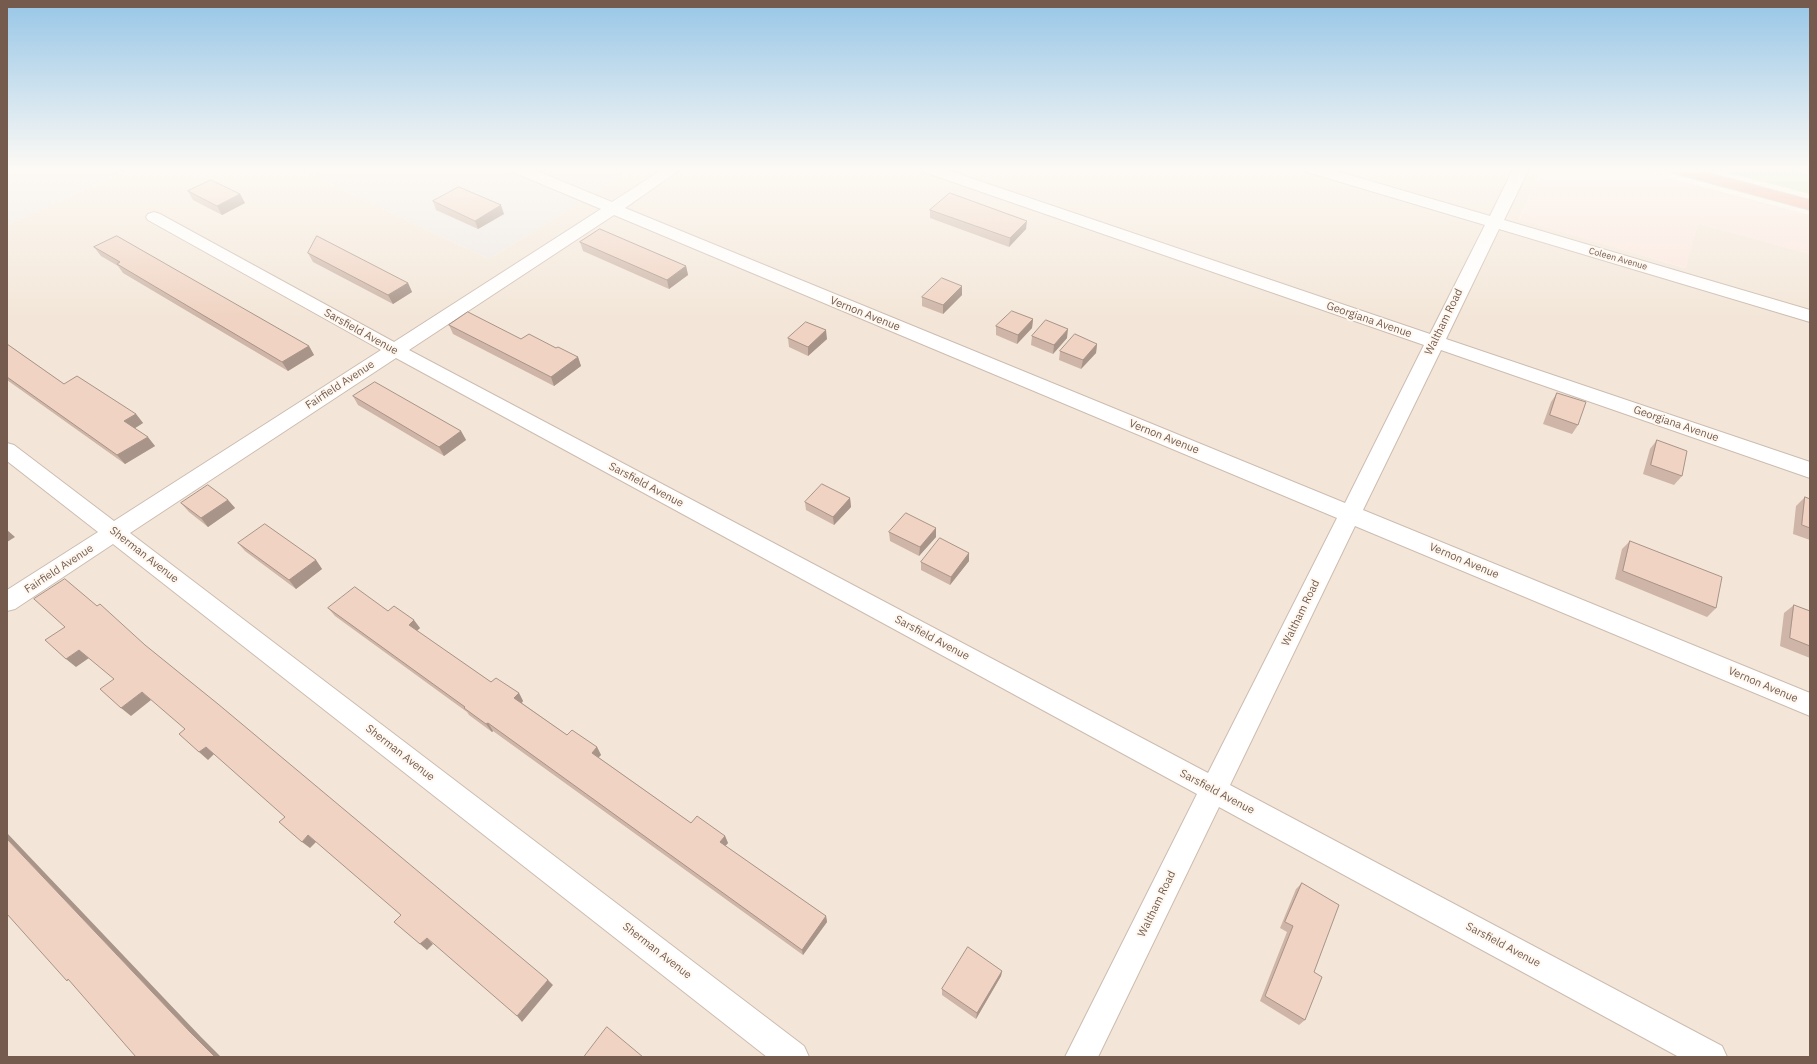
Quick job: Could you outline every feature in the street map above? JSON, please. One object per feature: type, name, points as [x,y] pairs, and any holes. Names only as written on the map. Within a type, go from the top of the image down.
[{"type":"street","name":"Sarsfield Avenue","points":[[155,219],[395,350],[1711,1057]]},
{"type":"street","name":"Fairfield Avenue","points":[[7,602],[599,219]]},
{"type":"street","name":"Vernon Avenue","points":[[633,219],[1810,705]]},
{"type":"street","name":"Georgiana Avenue","points":[[1074,219],[1810,470]]},
{"type":"street","name":"Coleen Avenue","points":[[1478,219],[1810,316]]},
{"type":"street","name":"Waltham Road","points":[[1081,1057],[1495,219]]},
{"type":"street","name":"Sherman Avenue","points":[[7,450],[793,1057]]},
{"type":"shaded area","points":[[7,219],[21,219],[7,225]]},
{"type":"shaded area","points":[[21,219],[404,219],[489,259],[554,219],[1519,219],[1685,268],[1698,223],[1810,254],[1810,1057],[7,1057],[7,225]]},
{"type":"shaded area","points":[[404,219],[554,219],[489,259]]},
{"type":"shaded area","points":[[1520,219],[1810,219],[1810,254],[1698,223],[1686,268],[1519,220]]},
{"type":"building","points":[[470,219],[479,219],[475,221]]},
{"type":"building","points":[[955,219],[1021,219],[1027,221],[1010,238]]},
{"type":"building","points":[[600,229],[686,266],[667,280],[580,242]]},
{"type":"building","points":[[117,236],[309,346],[282,362],[117,264],[120,262],[94,247]]},
{"type":"building","points":[[317,236],[408,283],[388,295],[308,253]]},
{"type":"building","points":[[942,278],[962,286],[943,305],[922,297]]},
{"type":"building","points":[[1012,311],[1033,319],[1018,335],[996,326]]},
{"type":"building","points":[[468,312],[521,339],[529,334],[556,348],[558,347],[578,357],[551,377],[449,325]]},
{"type":"building","points":[[1046,320],[1068,329],[1054,345],[1032,336]]},
{"type":"building","points":[[806,322],[826,330],[808,347],[788,338]]},
{"type":"building","points":[[1075,334],[1097,344],[1083,360],[1060,351]]},
{"type":"building","points":[[7,344],[64,384],[77,376],[136,414],[124,421],[148,437],[117,455],[7,377]]},
{"type":"building","points":[[375,382],[461,431],[439,447],[353,396]]},
{"type":"building","points":[[1557,393],[1586,402],[1578,425],[1550,415]]},
{"type":"building","points":[[1657,440],[1687,451],[1682,476],[1651,465]]},
{"type":"building","points":[[822,484],[850,498],[833,517],[805,502]]},
{"type":"building","points":[[208,485],[228,500],[201,518],[181,503]]},
{"type":"building","points":[[1805,497],[1810,499],[1810,528],[1802,525]]},
{"type":"building","points":[[906,513],[936,528],[920,547],[889,532]]},
{"type":"building","points":[[265,524],[316,560],[289,580],[238,543]]},
{"type":"building","points":[[940,538],[969,553],[951,577],[921,562]]},
{"type":"building","points":[[1630,541],[1722,577],[1716,608],[1623,571]]},
{"type":"building","points":[[65,579],[97,606],[100,604],[145,645],[218,704],[548,980],[517,1016],[427,938],[420,944],[394,922],[401,915],[308,835],[302,842],[279,822],[285,817],[206,747],[199,752],[179,734],[185,729],[142,692],[121,708],[100,689],[114,679],[79,650],[66,659],[45,640],[65,627],[34,599]]},
{"type":"building","points":[[355,587],[388,611],[394,606],[414,620],[409,625],[491,682],[496,678],[519,693],[514,698],[567,735],[572,730],[597,747],[592,753],[691,823],[697,816],[725,836],[720,842],[826,916],[802,950],[488,723],[486,724],[464,708],[465,707],[328,608]]},
{"type":"building","points":[[1794,605],[1810,611],[1810,646],[1790,638]]},
{"type":"building","points":[[7,839],[215,1057],[136,1057],[68,979],[67,981],[7,914]]},
{"type":"building","points":[[1302,883],[1339,905],[1314,972],[1322,977],[1305,1020],[1265,996],[1293,926],[1285,922]]},
{"type":"building","points":[[968,947],[1002,971],[977,1013],[942,989]]},
{"type":"building","points":[[607,1027],[643,1057],[584,1057]]}]
